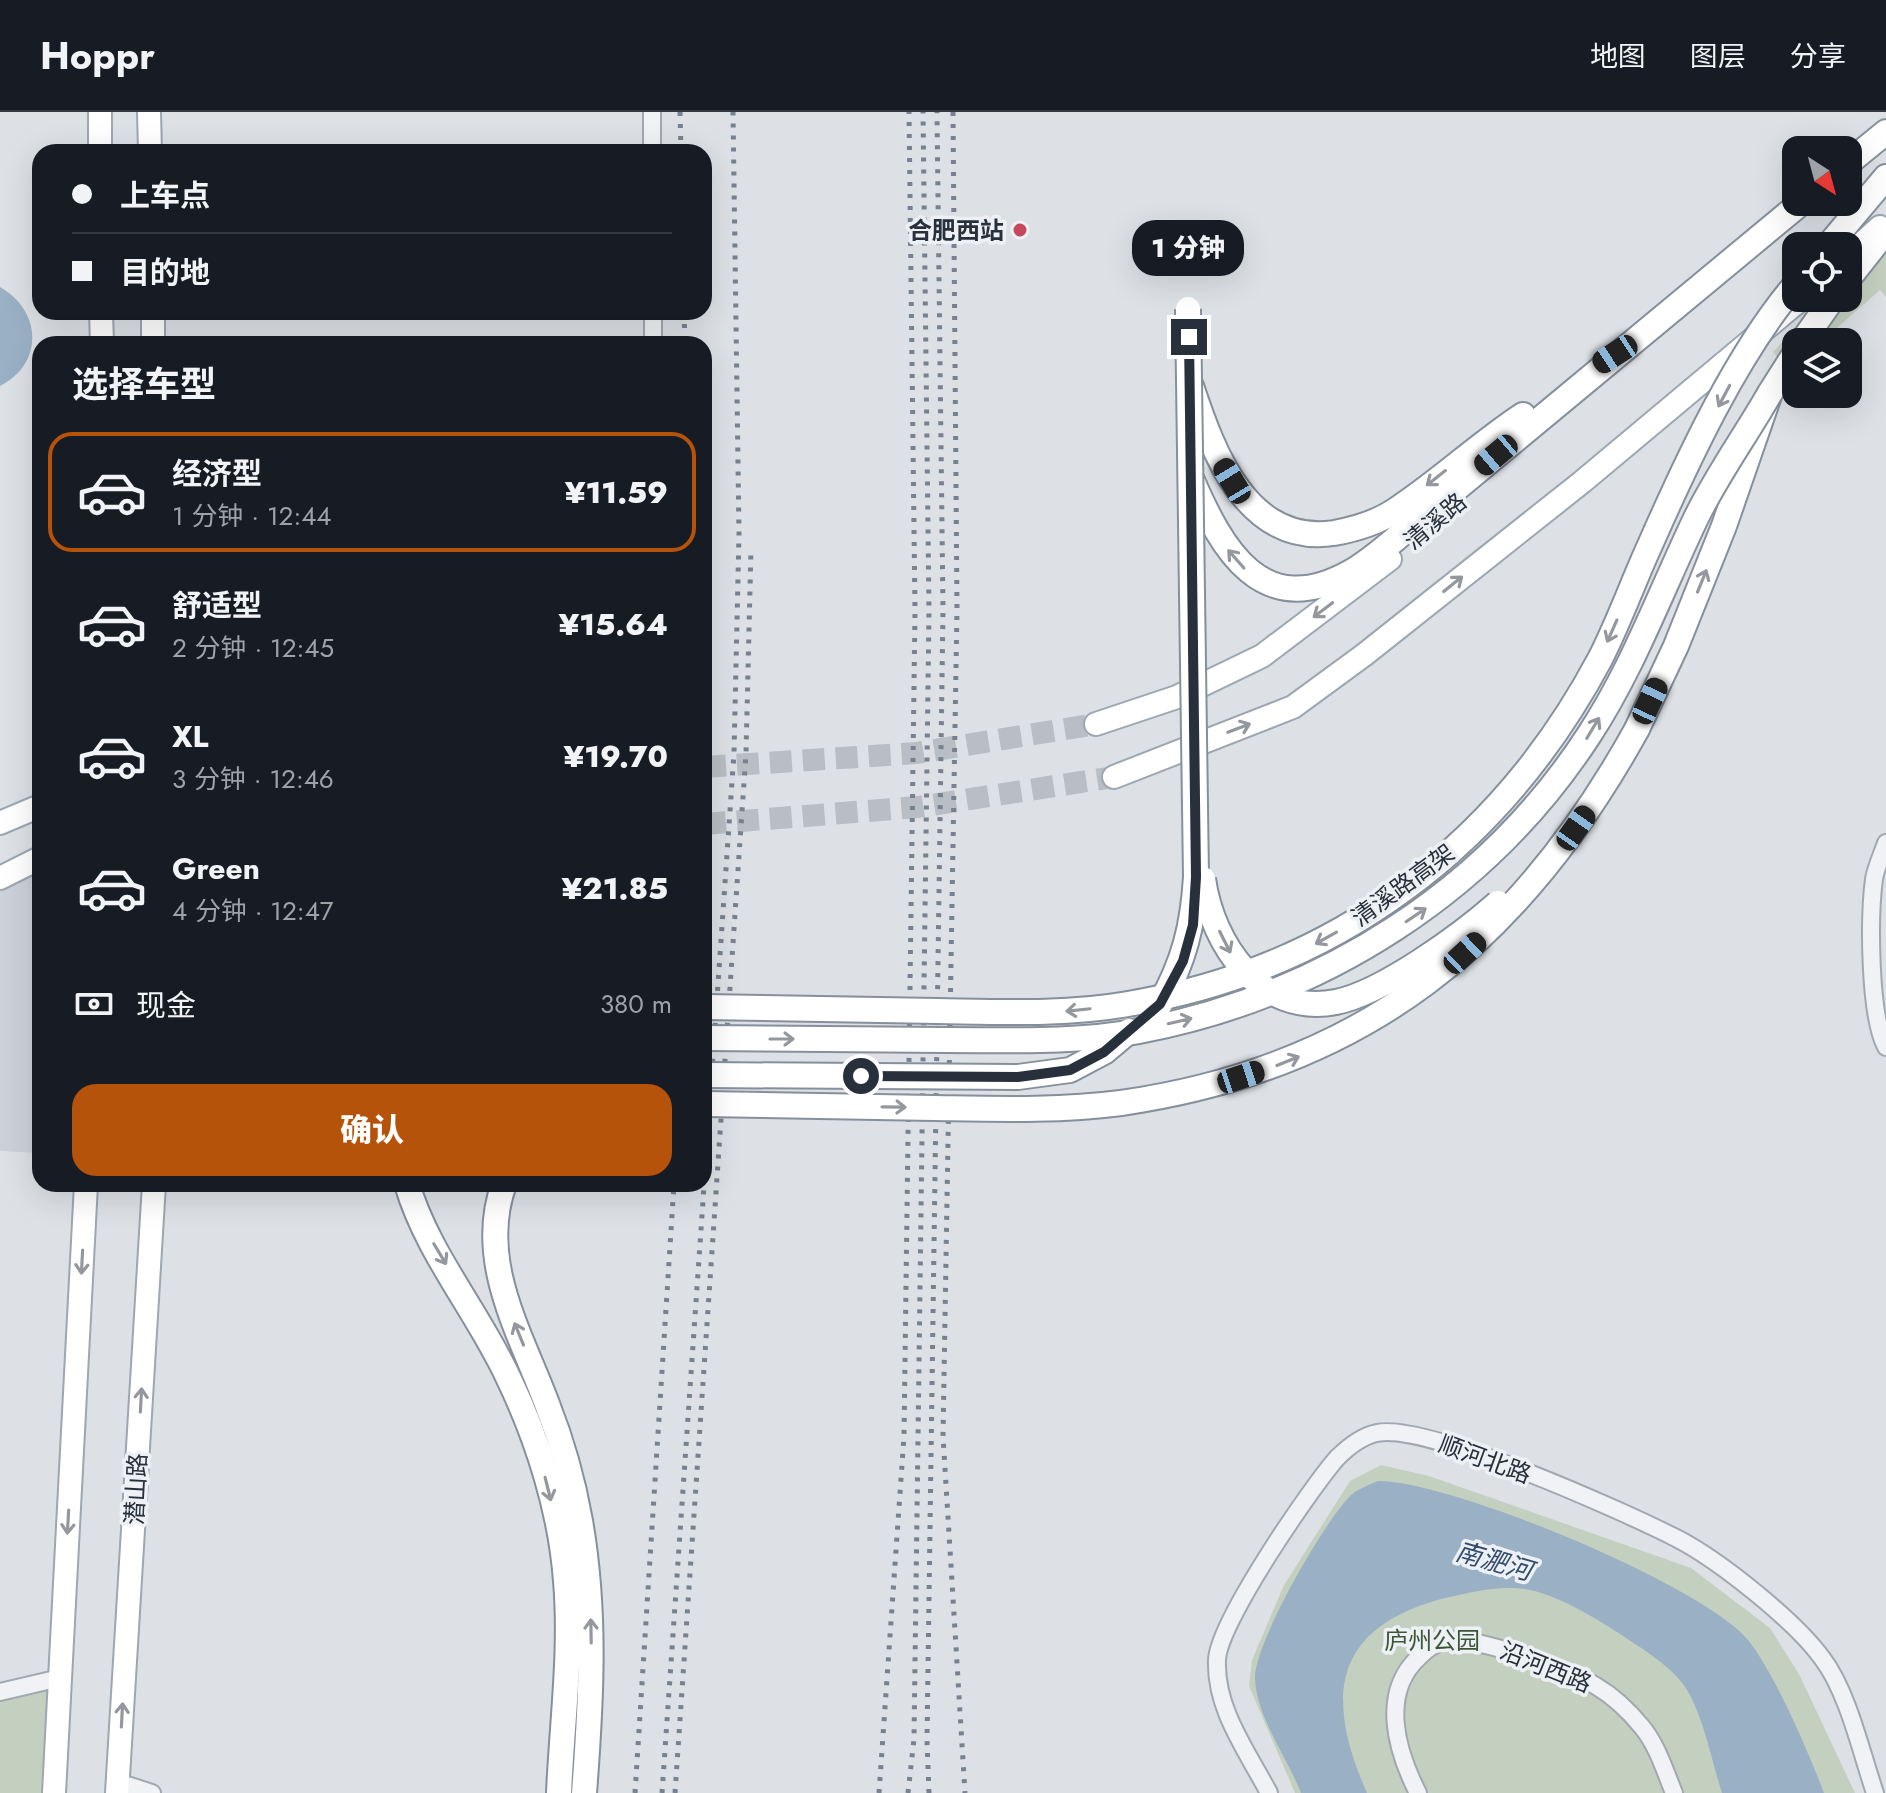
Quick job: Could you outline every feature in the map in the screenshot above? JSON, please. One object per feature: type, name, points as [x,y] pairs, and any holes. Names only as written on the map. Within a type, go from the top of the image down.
[{"type":"highway","points":[[1862,152],[1886,132]]},
{"type":"highway","points":[[1840,232],[1886,177]]},
{"type":"highway","points":[[1191,478],[1212,526],[1236,561],[1257,579],[1280,586],[1306,588],[1328,584],[1354,570],[1410,527],[1785,216]]},
{"type":"highway","points":[[1862,261],[1886,231]]},
{"type":"highway","name":"清溪路高架","points":[[712,1007],[1043,1013],[1127,1005],[1207,986],[1260,968],[1359,920],[1409,886],[1481,825],[1523,779],[1566,718],[1602,655],[1670,499],[1736,373],[1782,305]]},
{"type":"highway","points":[[712,1075],[1018,1077],[1070,1070],[1104,1052],[1160,1004],[1183,961],[1194,909],[1188,309],[1189,381],[1195,825],[1204,889],[1222,939],[1236,962],[1255,982],[1276,995],[1304,1003],[1335,1002],[1366,992],[1432,952],[1481,917],[1562,847]]},
{"type":"highway","points":[[1189,381],[1220,461],[1245,498],[1279,526],[1325,534],[1373,523],[1396,510],[1483,441],[1615,354]]},
{"type":"highway","name":"清溪路高架","points":[[712,1038],[1044,1040],[1137,1031],[1217,1012],[1270,995],[1374,943],[1428,907],[1503,841],[1543,799],[1571,760],[1628,667],[1698,515],[1782,374]]},
{"type":"highway","points":[[712,1104],[1015,1109],[1118,1103],[1241,1077],[1336,1040],[1386,1013],[1446,970],[1502,918],[1562,847],[1604,789],[1669,660],[1724,526],[1770,393]]},
{"type":"highway","points":[[410,1192],[426,1232],[510,1381],[545,1477],[566,1578],[568,1628],[559,1793]]},
{"type":"highway","points":[[502,1192],[494,1228],[501,1284],[548,1406],[571,1481],[587,1569],[596,1793]]},
{"type":"highway","points":[[584,1793],[592,1691]]},
{"type":"highway","points":[[547,1793],[564,1695]]},
{"type":"main road","points":[[100,112],[100,144]]},
{"type":"main road","points":[[149,112],[150,144]]},
{"type":"main road","points":[[1862,161],[1886,140]]},
{"type":"main road","name":"清溪路","points":[[1096,724],[1177,697],[1262,656],[1394,555],[1796,216]]},
{"type":"main road","points":[[1862,244],[1886,223]]},
{"type":"main road","points":[[1114,777],[1293,707],[1364,655],[1582,482],[1785,312]]},
{"type":"main road","points":[[0,823],[32,809]]},
{"type":"main road","points":[[0,878],[32,862]]},
{"type":"main road","points":[[54,1793],[86,1192]]},
{"type":"main road","name":"潜山路","points":[[118,1787],[154,1192]]},
{"type":"street","points":[[652,112],[652,144]]},
{"type":"street","points":[[1886,843],[1875,877],[1872,946],[1878,1033],[1886,1047]]},
{"type":"street","name":"顺河北路","points":[[1269,1793],[1222,1705],[1217,1655],[1230,1621],[1301,1505],[1338,1457],[1355,1442],[1379,1432],[1437,1440],[1486,1456],[1680,1540],[1749,1589],[1806,1638],[1834,1676],[1875,1793]]},
{"type":"street","name":"沿河西路","points":[[1418,1793],[1397,1729],[1393,1706],[1398,1685],[1409,1666],[1426,1651],[1441,1641],[1458,1640],[1491,1646],[1603,1691],[1644,1728],[1674,1793]]},
{"type":"street","points":[[0,1692],[60,1678]]},
{"type":"street","points":[[118,1787],[152,1793]]},
{"type":"shaded area","points":[[32,862],[32,1153],[0,1151],[0,878]]},
{"type":"green space","points":[[1886,236],[1886,297],[1880,290],[1862,306],[1862,260]]},
{"type":"green space","points":[[1812,312],[1855,312],[1837,328],[1796,328]]},
{"type":"green space","points":[[1782,343],[1782,363],[1773,352]]},
{"type":"green space","name":"庐州公园","points":[[1381,1465],[1429,1476],[1691,1568],[1770,1628],[1799,1674],[1855,1793],[1295,1793],[1249,1686],[1252,1660],[1284,1585],[1350,1481]]},
{"type":"green space","points":[[60,1678],[42,1793],[0,1793],[0,1692]]},
{"type":"water","points":[[0,287],[24,309],[32,336],[31,351],[25,364],[15,376],[0,386]]},
{"type":"water","name":"南淝河","points":[[1378,1481],[1412,1485],[1514,1516],[1630,1565],[1722,1617],[1748,1640],[1769,1672],[1824,1793],[1722,1793],[1695,1706],[1672,1672],[1621,1635],[1569,1605],[1543,1593],[1509,1588],[1445,1598],[1408,1611],[1380,1627],[1360,1647],[1348,1670],[1343,1696],[1345,1726],[1367,1793],[1301,1793],[1261,1708],[1255,1679],[1257,1662],[1292,1584],[1339,1509],[1351,1495]]},
{"type":"tunnel","points":[[712,766],[917,753],[1096,724]]},
{"type":"tunnel","points":[[712,823],[918,807],[1114,777]]},
{"type":"railway","points":[[680,112],[681,144]]},
{"type":"railway","points":[[712,1071],[734,753],[739,534],[733,112]]},
{"type":"railway","points":[[879,1793],[904,1436],[915,611],[909,112]]},
{"type":"railway","points":[[908,1793],[914,1739],[929,611],[923,112]]},
{"type":"railway","points":[[929,1793],[927,1740],[943,610],[937,112]]},
{"type":"railway","points":[[953,112],[957,609],[943,1436],[965,1793]]},
{"type":"railway","points":[[684,320],[685,336]]},
{"type":"railway","points":[[675,1793],[746,753],[751,548]]},
{"type":"railway","points":[[635,1793],[673,1192]]},
{"type":"railway","points":[[662,1793],[704,1192]]},
{"type":"place","name":"合肥西站","points":[[1020,230]]},
{"type":"route","points":[[861,1076],[1018,1077],[1070,1070],[1104,1052],[1160,1004],[1183,961],[1193,925],[1196,877],[1189,337]]}]
